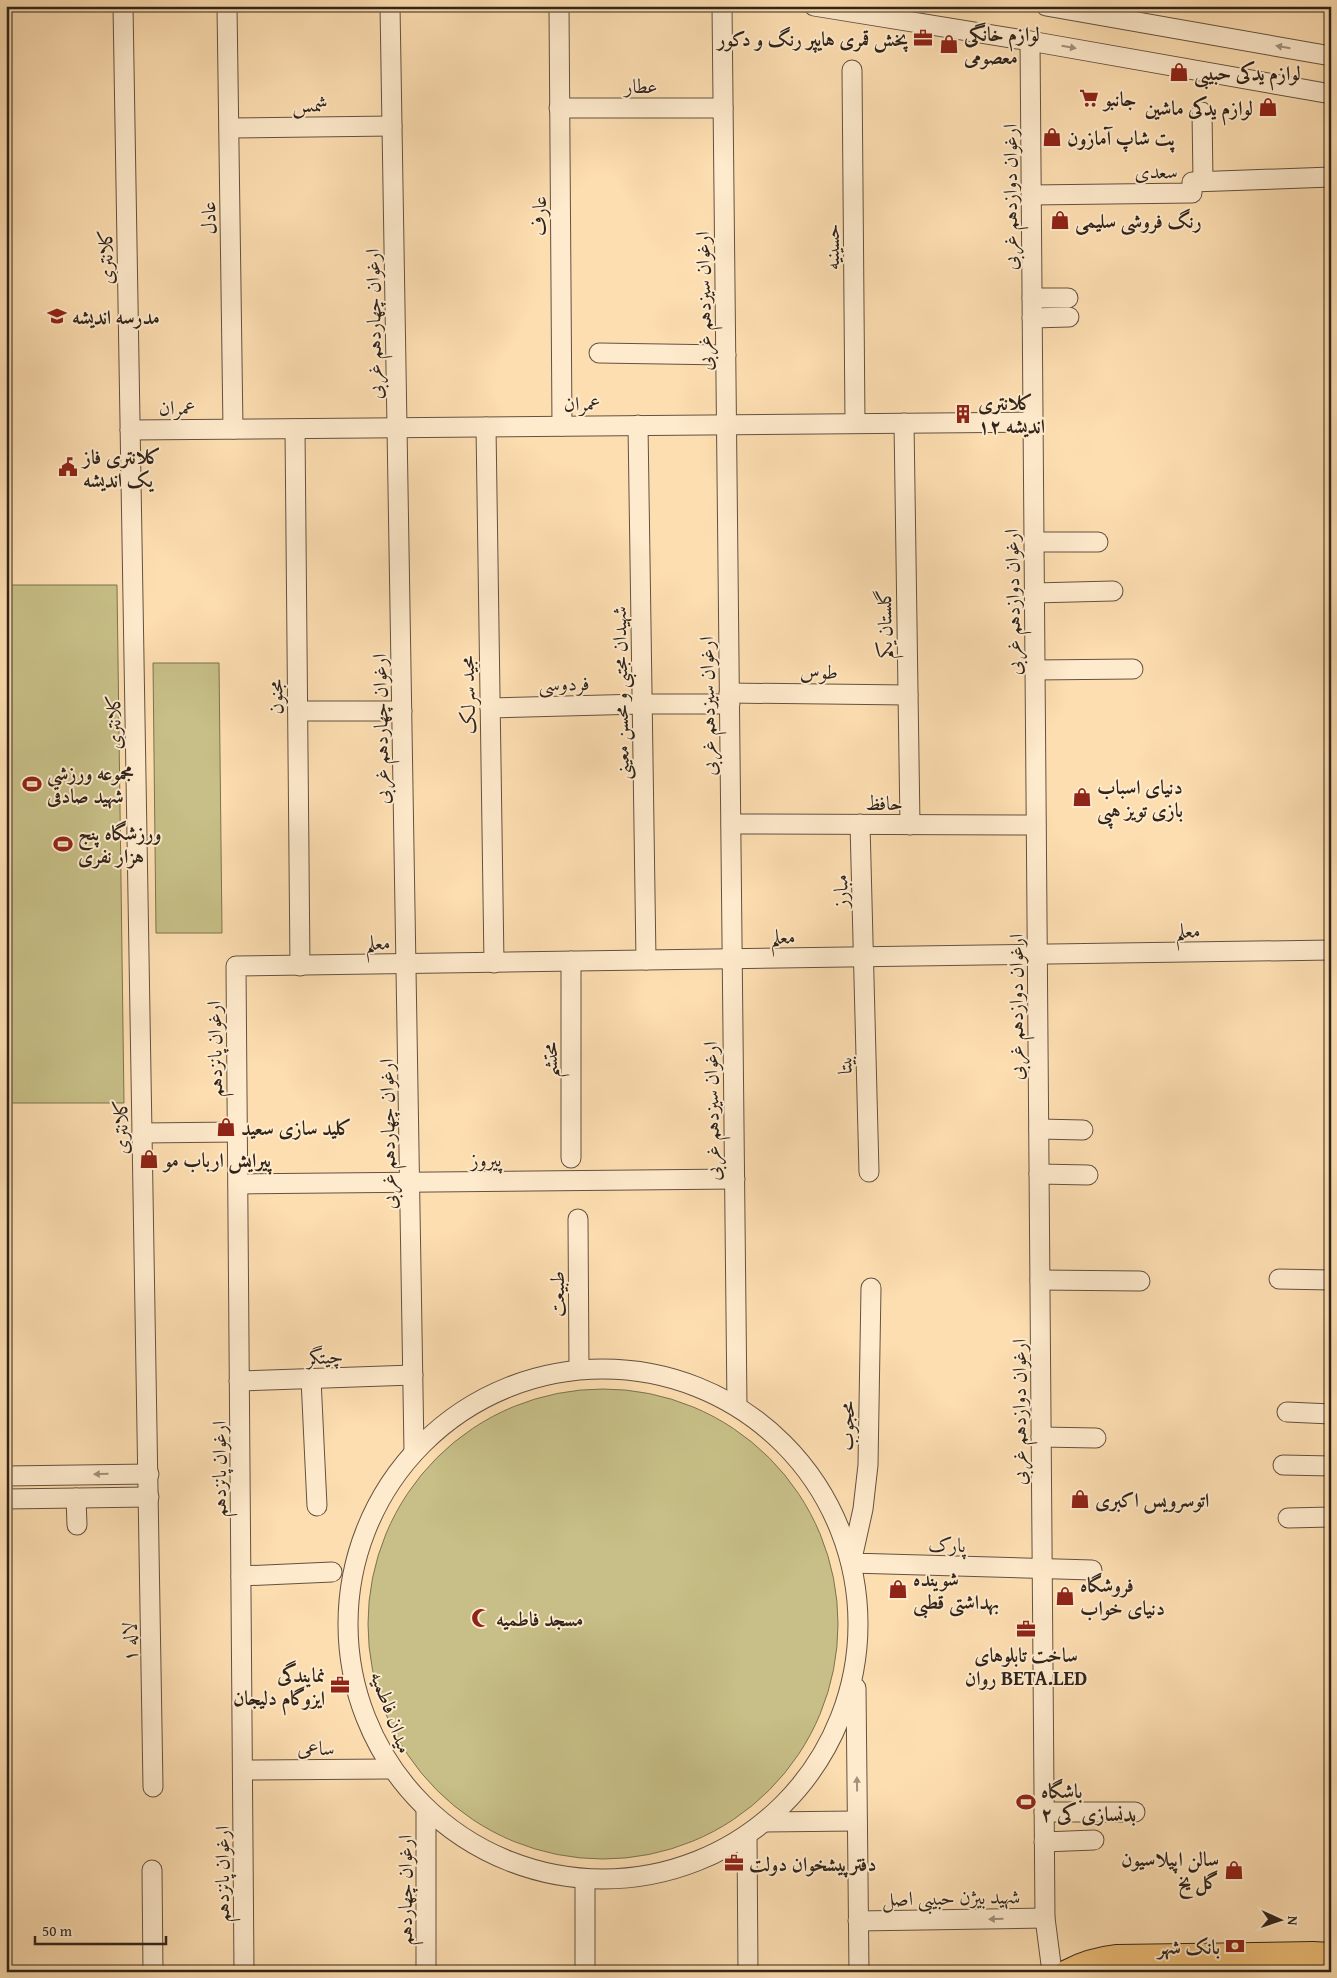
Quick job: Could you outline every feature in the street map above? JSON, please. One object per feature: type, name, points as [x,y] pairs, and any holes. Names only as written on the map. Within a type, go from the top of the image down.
[{"type":"main road","points":[[1067,1972],[1092,1961],[1117,1957],[1331,1955]]},
{"type":"street","name":"کلانتری","points":[[123,6],[149,1497]]},
{"type":"street","name":"عادل","points":[[227,6],[233,429]]},
{"type":"street","name":"ارغوان چهاردهم غربی","points":[[390,6],[414,1451]]},
{"type":"street","name":"عارف","points":[[559,6],[562,426]]},
{"type":"street","name":"ارغوان سیزدهم غربی","points":[[722,6],[737,1406]]},
{"type":"street","points":[[1046,6],[1331,56]]},
{"type":"street","points":[[820,7],[1030,41],[1331,94]]},
{"type":"street","name":"ارغوان دوازدهم غربی","points":[[1030,41],[1044,1842],[1045,1918],[1052,1972]]},
{"type":"street","name":"حسینیه","points":[[852,70],[855,423]]},
{"type":"street","name":"عطار","points":[[560,108],[723,108]]},
{"type":"street","points":[[1202,112],[1202,181]]},
{"type":"street","name":"شمس","points":[[229,128],[392,126]]},
{"type":"street","name":"سعدی","points":[[1031,195],[1192,193],[1192,182],[1331,177]]},
{"type":"street","points":[[1032,298],[1068,298]]},
{"type":"street","points":[[1032,318],[1068,317]]},
{"type":"street","points":[[598,353],[726,355]]},
{"type":"street","name":"عمران","points":[[130,430],[1033,422]]},
{"type":"street","name":"گلستان یکم","points":[[904,423],[910,825]]},
{"type":"street","name":"شهیدان مجتبی و محسن معینی","points":[[638,425],[646,960]]},
{"type":"street","name":"مجید سرلک","points":[[486,427],[494,963]]},
{"type":"street","name":"مجنون","points":[[295,429],[300,966]]},
{"type":"street","points":[[1034,542],[1098,542]]},
{"type":"street","points":[[1034,592],[1113,591]]},
{"type":"street","points":[[1035,670],[1133,669]]},
{"type":"street","name":"طوس","points":[[729,698],[908,695]]},
{"type":"street","name":"فردوسی","points":[[490,708],[642,704],[729,698]]},
{"type":"street","points":[[298,711],[402,711]]},
{"type":"street","name":"حافظ","points":[[731,824],[1036,825]]},
{"type":"street","name":"مبارز","points":[[860,824],[864,957]]},
{"type":"street","name":"معلم","points":[[236,966],[1331,950]]},
{"type":"street","name":"بیتا","points":[[864,957],[869,1172]]},
{"type":"street","name":"محتشم","points":[[571,961],[571,1158]]},
{"type":"street","name":"ارغوان پانزدهم","points":[[236,966],[244,1972]]},
{"type":"street","points":[[1039,1129],[1083,1130]]},
{"type":"street","points":[[142,1133],[237,1132]]},
{"type":"street","points":[[1039,1174],[1088,1175]]},
{"type":"street","name":"پیروز","points":[[238,1184],[735,1179]]},
{"type":"street","name":"طبیعت","points":[[578,1219],[579,1368]]},
{"type":"street","points":[[1279,1279],[1331,1280]]},
{"type":"street","points":[[1040,1280],[1140,1282]]},
{"type":"street","name":"محجوب","points":[[851,1563],[863,1509],[868,1465],[871,1288]]},
{"type":"street","name":"میدان فاطمیه","points":[[579,1368],[620,1368],[661,1374],[700,1387],[737,1406],[777,1436],[810,1473],[835,1516],[851,1563],[858,1611],[856,1660],[844,1706],[825,1750],[798,1789],[764,1822],[747,1835],[710,1856],[670,1871],[628,1879],[585,1879],[550,1874],[516,1865],[453,1832],[426,1809],[389,1769],[370,1729],[357,1692],[349,1653],[348,1614],[352,1574],[366,1530],[386,1488],[414,1451],[449,1419],[489,1394],[533,1377],[579,1368]]},
{"type":"street","name":"چیتگر","points":[[239,1381],[413,1375]]},
{"type":"street","points":[[311,1379],[318,1506]]},
{"type":"street","points":[[1287,1412],[1331,1414]]},
{"type":"street","points":[[1041,1437],[1096,1438]]},
{"type":"street","points":[[1283,1465],[1331,1466]]},
{"type":"street","points":[[6,1476],[75,1472],[149,1474]]},
{"type":"street","points":[[6,1499],[149,1497]]},
{"type":"street","name":"لاله ۱","points":[[149,1497],[153,1786]]},
{"type":"street","points":[[76,1498],[77,1525]]},
{"type":"street","points":[[1288,1518],[1331,1517]]},
{"type":"street","name":"پارک","points":[[851,1563],[1092,1570]]},
{"type":"street","points":[[241,1576],[332,1572]]},
{"type":"street","points":[[856,1660],[859,1972]]},
{"type":"street","name":"ساعی","points":[[243,1770],[389,1769]]},
{"type":"street","name":"ارغوان چهاردهم","points":[[426,1809],[426,1972]]},
{"type":"street","points":[[1044,1812],[1135,1812]]},
{"type":"street","points":[[764,1822],[857,1821]]},
{"type":"street","points":[[747,1835],[748,1972]]},
{"type":"street","points":[[1044,1842],[1094,1840]]},
{"type":"street","points":[[152,1870],[153,1972]]},
{"type":"street","points":[[585,1879],[585,1972]]},
{"type":"street","name":"شهید بیژن حبیبی اصل","points":[[858,1921],[1045,1918]]},
{"type":"shaded area","name":"ورزشگاه پنج هزار نفری","points":[[6,585],[117,585],[124,1103],[6,1103]]},
{"type":"shaded area","points":[[153,663],[219,663],[222,933],[156,933]]},
{"type":"shaded area","points":[[603,1389],[649,1393],[693,1407],[734,1428],[769,1458],[799,1493],[820,1534],[834,1578],[838,1624],[834,1670],[820,1714],[799,1755],[769,1790],[734,1820],[693,1841],[649,1855],[603,1859],[557,1855],[513,1841],[472,1820],[437,1790],[407,1755],[386,1714],[372,1670],[368,1624],[372,1578],[386,1534],[407,1493],[437,1458],[472,1428],[513,1407],[557,1393]]},
{"type":"place","name":"پخش قمری هایپر رنگ و دکور","points":[[923,38]]},
{"type":"place","name":"لوازم خانگی معصومی","points":[[949,44]]},
{"type":"place","name":"لوازم یدکی حبیبی","points":[[1179,72]]},
{"type":"place","name":"جانبو","points":[[1089,98]]},
{"type":"place","name":"لوازم یدکی ماشین","points":[[1268,107]]},
{"type":"place","name":"پت شاپ آمازون","points":[[1052,137]]},
{"type":"place","name":"رنگ فروشی سلیمی","points":[[1060,220]]},
{"type":"place","name":"مدرسه اندیشه","points":[[57,316]]},
{"type":"place","name":"کلانتری ۱۲ اندیشه","points":[[963,414]]},
{"type":"place","name":"کلانتری فاز یک اندیشه","points":[[68,467]]},
{"type":"place","name":"مجموعه ورزشی شهید صادقی","points":[[32,784]]},
{"type":"place","name":"دنیای اسباب بازی تویز هپی","points":[[1082,797]]},
{"type":"place","name":"ورزشگاه پنج هزار نفری","points":[[63,844]]},
{"type":"place","name":"کلید سازی سعید","points":[[226,1127]]},
{"type":"place","name":"پیرایش ارباب مو","points":[[149,1159]]},
{"type":"place","name":"اتوسرویس اکبری","points":[[1080,1499]]},
{"type":"place","name":"شوینده بهداشتی قطبی","points":[[898,1589]]},
{"type":"place","name":"فروشگاه دنیای خواب","points":[[1065,1596]]},
{"type":"place","name":"مسجد فاطمیه","points":[[481,1618]]},
{"type":"place","name":"ساخت تابلوهای روان BETA.LED","points":[[1026,1629]]},
{"type":"place","name":"نمایندگی ایزوگام دلیجان","points":[[340,1685]]},
{"type":"place","name":"باشگاه بدنسازی کی ۲","points":[[1026,1802]]},
{"type":"place","name":"دفترپیشخوان دولت","points":[[734,1863]]},
{"type":"place","name":"سالن اپیلاسیون گل یخ","points":[[1234,1870]]},
{"type":"place","name":"بانک شهر","points":[[1235,1946]]}]
